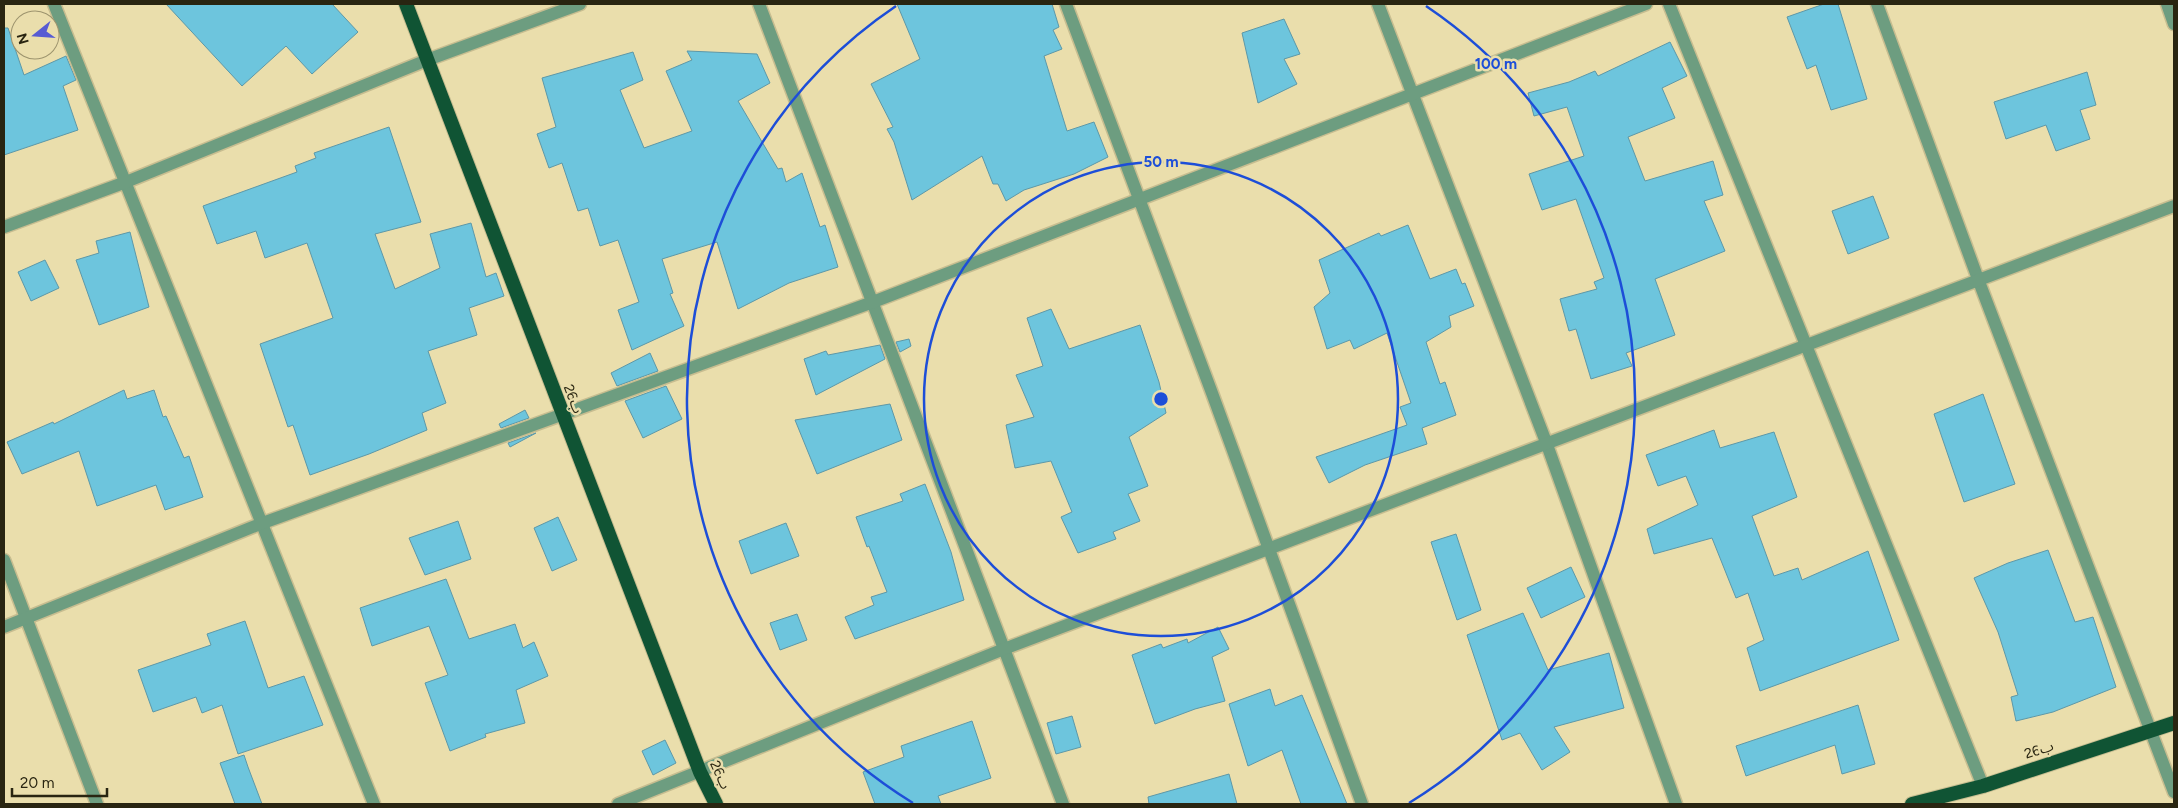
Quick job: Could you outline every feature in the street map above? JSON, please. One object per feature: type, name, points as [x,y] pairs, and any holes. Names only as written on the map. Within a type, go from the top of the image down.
[{"type":"highway","name":"26ب","points":[[406,4],[561,414],[700,772],[716,804]]},
{"type":"highway","name":"26ب","points":[[1912,804],[1983,786],[2174,723]]},
{"type":"street","points":[[54,4],[260,524],[374,804]]},
{"type":"street","points":[[4,226],[126,182],[427,60],[580,4]]},
{"type":"street","points":[[759,4],[1063,804]]},
{"type":"street","points":[[1066,4],[1140,199],[1362,804]]},
{"type":"street","points":[[1378,4],[1546,442],[1676,804]]},
{"type":"street","points":[[4,627],[260,524],[873,302],[1646,4]]},
{"type":"street","points":[[1669,4],[1808,346],[1983,786]]},
{"type":"street","points":[[1877,4],[1978,279],[2174,792]]},
{"type":"street","points":[[2167,4],[2174,24]]},
{"type":"street","points":[[618,804],[1004,650],[1546,442],[1808,346],[1978,279],[2174,206]]},
{"type":"street","points":[[4,560],[96,804]]},
{"type":"building","points":[[166,4],[332,4],[358,32],[312,74],[286,46],[242,86]]},
{"type":"building","points":[[897,4],[1052,4],[1059,27],[1053,30],[1062,49],[1044,56],[1067,131],[1094,122],[1108,157],[1074,174],[1024,190],[1006,201],[998,184],[993,184],[982,156],[912,200],[894,142],[887,129],[893,127],[871,84],[920,59]]},
{"type":"building","points":[[1824,4],[1838,4],[1867,99],[1831,110],[1816,65],[1807,69],[1787,17]]},
{"type":"building","points":[[1284,19],[1300,54],[1284,59],[1297,84],[1258,103],[1242,33]]},
{"type":"building","points":[[4,28],[8,28],[10,34],[10,60],[19,60],[24,75],[66,56],[76,80],[63,86],[78,130],[4,155]]},
{"type":"building","points":[[1670,42],[1687,76],[1662,88],[1675,118],[1628,137],[1645,181],[1713,161],[1723,195],[1704,201],[1725,251],[1655,279],[1675,335],[1626,353],[1632,366],[1591,379],[1576,329],[1569,331],[1560,299],[1597,289],[1594,282],[1604,278],[1576,199],[1542,210],[1529,174],[1584,156],[1567,107],[1534,116],[1528,93],[1569,82],[1595,71],[1598,76]]},
{"type":"building","points":[[687,51],[757,54],[770,83],[738,101],[778,169],[782,168],[786,182],[802,173],[820,227],[825,225],[838,267],[789,283],[738,309],[717,242],[662,259],[673,293],[670,294],[684,326],[632,350],[618,310],[639,302],[618,240],[600,246],[588,208],[578,211],[562,163],[549,168],[537,134],[556,127],[542,78],[633,52],[643,80],[620,90],[644,148],[692,131],[666,71],[692,60]]},
{"type":"building","points":[[2087,72],[2096,105],[2080,110],[2090,139],[2056,151],[2046,125],[2006,139],[1994,102]]},
{"type":"building","points":[[389,127],[421,222],[375,234],[395,289],[440,268],[430,234],[471,223],[486,277],[496,273],[504,296],[469,308],[477,335],[428,351],[446,403],[422,413],[427,430],[369,454],[310,475],[293,425],[288,427],[260,344],[333,318],[307,243],[265,258],[256,231],[217,244],[203,206],[297,172],[295,166],[316,158],[314,153]]},
{"type":"building","points":[[1873,196],[1889,238],[1848,254],[1832,211]]},
{"type":"building","points":[[1408,225],[1430,279],[1456,269],[1462,284],[1465,283],[1474,306],[1449,316],[1451,327],[1426,342],[1440,384],[1445,382],[1456,415],[1422,428],[1427,444],[1365,465],[1329,483],[1316,457],[1407,425],[1400,407],[1411,403],[1387,333],[1354,349],[1350,340],[1327,349],[1314,307],[1330,293],[1319,260],[1379,233],[1381,236]]},
{"type":"building","points":[[130,232],[149,307],[99,325],[76,260],[99,253],[96,241]]},
{"type":"building","points":[[45,260],[59,288],[31,301],[18,272]]},
{"type":"building","points":[[1051,309],[1069,349],[1140,325],[1159,382],[1166,413],[1129,437],[1148,486],[1128,494],[1140,521],[1113,532],[1116,539],[1078,553],[1061,517],[1072,512],[1051,461],[1015,468],[1006,425],[1034,417],[1016,375],[1043,366],[1027,318]]},
{"type":"building","points":[[909,339],[911,346],[900,352],[896,342]]},
{"type":"building","points":[[880,345],[885,359],[816,395],[804,359],[826,351],[828,355]]},
{"type":"building","points":[[650,353],[658,371],[617,386],[611,373]]},
{"type":"building","points":[[666,386],[682,419],[643,438],[625,401]]},
{"type":"building","points":[[124,390],[127,399],[154,390],[163,417],[166,416],[184,458],[189,456],[203,497],[165,510],[156,485],[97,506],[79,451],[22,474],[7,442],[53,422],[54,424]]},
{"type":"building","points":[[1983,394],[2015,484],[1964,502],[1934,414]]},
{"type":"building","points":[[890,404],[902,440],[817,474],[795,420]]},
{"type":"building","points":[[525,410],[529,418],[501,428],[499,424]]},
{"type":"building","points":[[1714,430],[1720,448],[1774,432],[1797,497],[1752,516],[1774,576],[1798,568],[1802,580],[1868,551],[1899,640],[1760,691],[1747,648],[1764,640],[1748,593],[1736,598],[1712,538],[1654,554],[1647,529],[1698,505],[1686,476],[1658,486],[1646,455]]},
{"type":"building","points":[[536,433],[510,447],[508,443]]},
{"type":"building","points":[[925,484],[951,552],[964,600],[855,639],[845,617],[874,605],[871,597],[887,592],[856,517],[903,501],[900,494]]},
{"type":"building","points":[[558,517],[577,560],[552,571],[534,528]]},
{"type":"building","points":[[458,521],[471,559],[425,575],[409,538]]},
{"type":"building","points":[[786,523],[799,556],[751,574],[739,541]]},
{"type":"building","points":[[1456,534],[1481,610],[1457,620],[1431,542]]},
{"type":"building","points":[[2048,550],[2075,622],[2093,617],[2116,687],[2053,712],[2016,721],[2011,697],[2018,695],[1998,632],[1974,578],[2008,563]]},
{"type":"building","points":[[1571,567],[1585,597],[1541,618],[1527,588]]},
{"type":"building","points":[[446,579],[469,639],[515,624],[523,648],[534,642],[548,676],[516,690],[525,723],[485,734],[486,737],[450,751],[425,683],[448,675],[429,626],[372,646],[360,608]]},
{"type":"building","points":[[1523,613],[1548,670],[1609,653],[1624,708],[1554,727],[1570,752],[1542,770],[1520,733],[1502,740],[1467,635]]},
{"type":"building","points":[[797,614],[807,640],[780,650],[770,623]]},
{"type":"building","points":[[245,621],[268,688],[304,676],[323,725],[238,754],[222,705],[202,713],[196,697],[153,712],[138,670],[211,645],[207,634]]},
{"type":"building","points":[[1218,627],[1229,649],[1212,657],[1225,701],[1195,709],[1155,724],[1132,655],[1161,644],[1163,648],[1187,639],[1188,643]]},
{"type":"building","points":[[1270,689],[1275,706],[1302,695],[1347,804],[1301,804],[1282,750],[1248,766],[1229,704]]},
{"type":"building","points":[[1858,705],[1875,764],[1842,774],[1835,745],[1746,776],[1736,746]]},
{"type":"building","points":[[1072,716],[1081,747],[1056,754],[1047,723]]},
{"type":"building","points":[[972,721],[991,778],[938,796],[941,804],[875,804],[863,772],[904,757],[901,746]]},
{"type":"building","points":[[665,740],[676,763],[653,775],[642,751]]},
{"type":"building","points":[[244,755],[262,804],[235,804],[220,763]]},
{"type":"building","points":[[1229,774],[1237,804],[1149,804],[1148,797]]}]
